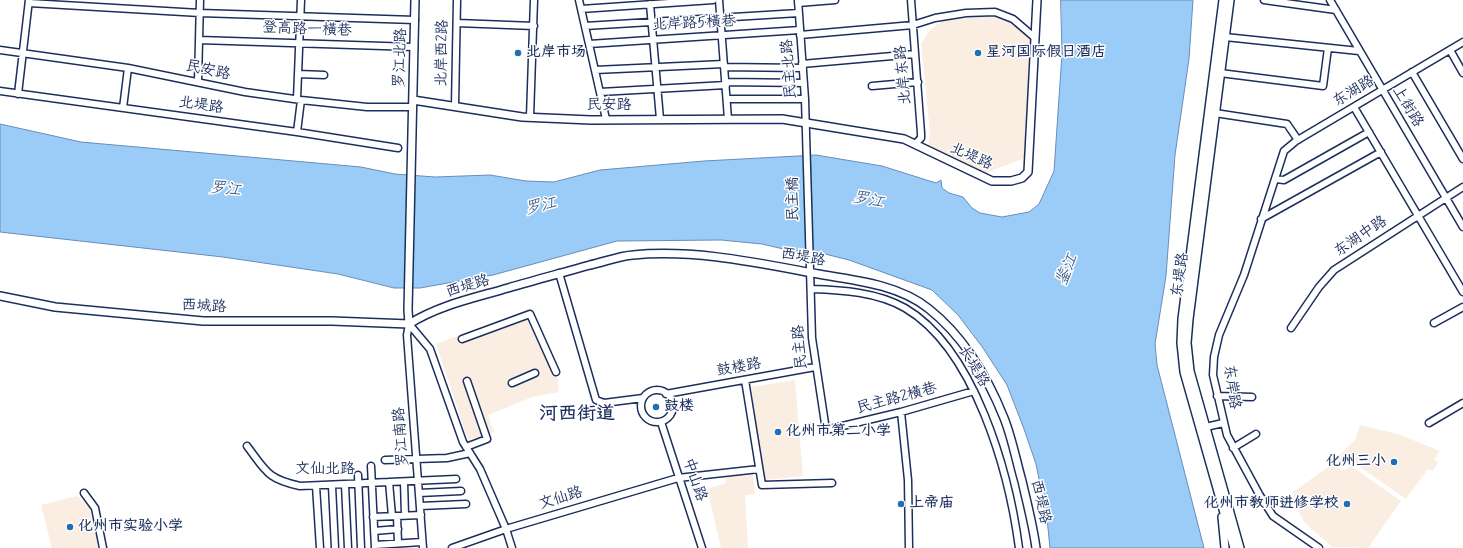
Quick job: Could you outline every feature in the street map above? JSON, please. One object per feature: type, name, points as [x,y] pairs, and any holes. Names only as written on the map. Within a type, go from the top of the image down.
[{"type":"main road","name":"罗江北路","points":[[409,324],[408,310],[415,0]]},
{"type":"main road","name":"北堤路","points":[[806,124],[886,135],[914,144],[992,181],[1006,182],[1026,175],[1029,165],[1035,56],[1034,37],[1037,0]]},
{"type":"main road","name":"东堤路","points":[[1223,0],[1184,306],[1181,343],[1184,372],[1234,548]]},
{"type":"main road","name":"东堤路","points":[[1230,0],[1188,337],[1190,371],[1240,548]]},
{"type":"main road","name":"民安路","points":[[412,103],[454,106],[530,117],[606,119],[782,119],[806,124]]},
{"type":"main road","name":"西堤路","points":[[409,324],[421,316],[456,303],[559,273],[630,255],[648,254],[724,258],[876,285],[905,295],[928,307],[954,332],[984,377],[1005,420],[1026,498],[1036,548]]},
{"type":"main road","name":"西城路","points":[[0,296],[55,307],[203,321],[332,321],[409,324]]},
{"type":"main road","points":[[1220,499],[1224,548]]},
{"type":"street","points":[[198,82],[200,0]]},
{"type":"street","points":[[297,132],[301,0]]},
{"type":"street","name":"北岸西2路","points":[[454,106],[457,0]]},
{"type":"street","points":[[530,117],[534,0]]},
{"type":"street","points":[[579,0],[606,119]]},
{"type":"street","points":[[582,9],[712,0]]},
{"type":"street","points":[[719,0],[728,119]]},
{"type":"street","points":[[798,1],[835,0]]},
{"type":"street","name":"北岸东路","points":[[911,0],[921,138],[925,150]]},
{"type":"street","points":[[1264,0],[1336,10]]},
{"type":"street","name":"上街路","points":[[1330,0],[1463,226]]},
{"type":"street","name":"民主北路","points":[[798,1],[805,99],[806,137]]},
{"type":"street","points":[[18,94],[29,2],[200,12],[415,20]]},
{"type":"street","points":[[650,4],[660,119]]},
{"type":"street","name":"北岸路5橫巷","points":[[589,44],[800,33],[913,25],[935,18],[966,13],[995,12],[1013,19],[1034,37]]},
{"type":"street","points":[[585,26],[799,13]]},
{"type":"street","points":[[457,23],[534,26]]},
{"type":"street","points":[[1225,37],[1359,51]]},
{"type":"street","name":"登高路一横巷","points":[[199,40],[414,47]]},
{"type":"street","name":"东湖路","points":[[1276,179],[1284,151],[1298,140],[1463,42]]},
{"type":"street","points":[[1220,73],[1323,86],[1328,48]]},
{"type":"street","name":"民安路","points":[[0,50],[128,68],[245,92],[299,100],[367,107],[412,103]]},
{"type":"street","points":[[1450,50],[1463,73]]},
{"type":"street","points":[[595,70],[656,67],[802,66],[915,54]]},
{"type":"street","points":[[123,108],[128,68]]},
{"type":"street","points":[[1412,72],[1463,159]]},
{"type":"street","points":[[298,74],[324,75]]},
{"type":"street","points":[[872,86],[918,82]]},
{"type":"street","points":[[600,92],[726,83],[804,83]]},
{"type":"street","name":"北堤路","points":[[0,91],[297,132],[398,148]]},
{"type":"street","points":[[727,99],[805,99]]},
{"type":"street","points":[[1354,107],[1463,292]]},
{"type":"street","points":[[1215,113],[1287,124],[1298,140]]},
{"type":"street","points":[[1276,179],[1284,180],[1369,132]]},
{"type":"street","name":"民主橋","points":[[806,137],[809,261]]},
{"type":"street","points":[[914,144],[921,138]]},
{"type":"street","points":[[1261,219],[1380,152]]},
{"type":"street","name":"东岸路","points":[[1276,179],[1261,219],[1244,275],[1223,322],[1215,349],[1213,375],[1223,423],[1233,448],[1273,516],[1319,548]]},
{"type":"street","name":"东湖中路","points":[[1291,328],[1319,287],[1334,270],[1463,187]]},
{"type":"street","name":"民主路","points":[[809,261],[812,338],[815,367],[826,430]]},
{"type":"street","points":[[559,273],[596,400],[604,403],[643,398],[652,391],[661,391],[666,394],[672,402],[672,412],[661,422],[652,421],[644,416],[641,407],[643,398]]},
{"type":"street","name":"长堤路","points":[[811,289],[830,289],[870,295],[884,299],[904,308],[919,318],[943,342],[974,391],[987,418],[998,453],[1014,517],[1018,548]]},
{"type":"street","points":[[1434,323],[1463,307]]},
{"type":"street","points":[[462,339],[530,314],[556,372]]},
{"type":"street","points":[[409,324],[430,349],[466,447],[480,469],[506,529],[512,548]]},
{"type":"street","name":"罗江南路","points":[[409,324],[407,335],[423,545]]},
{"type":"street","name":"鼓楼路","points":[[666,394],[815,367]]},
{"type":"street","points":[[512,383],[535,373]]},
{"type":"street","points":[[745,380],[762,485],[832,483]]},
{"type":"street","points":[[466,447],[487,439],[467,381]]},
{"type":"street","name":"民主路2横巷","points":[[826,430],[901,412],[974,391]]},
{"type":"street","points":[[1217,396],[1252,397]]},
{"type":"street","points":[[1429,423],[1463,403]]},
{"type":"street","points":[[901,412],[908,480],[909,548]]},
{"type":"street","name":"中山路","points":[[661,422],[702,548]]},
{"type":"street","points":[[1206,427],[1223,423]]},
{"type":"street","points":[[1233,448],[1256,434]]},
{"type":"street","name":"文仙北路","points":[[247,446],[270,476],[285,483],[300,486],[332,486],[456,479]]},
{"type":"street","points":[[385,460],[447,458],[470,453]]},
{"type":"street","points":[[371,466],[375,546],[398,543],[423,545]]},
{"type":"street","name":"文仙路","points":[[452,548],[506,529],[678,478],[760,469]]},
{"type":"street","points":[[358,475],[361,548]]},
{"type":"street","points":[[389,482],[394,516],[398,529],[398,543]]},
{"type":"street","points":[[404,482],[405,515]]},
{"type":"street","points":[[344,485],[348,548]]},
{"type":"street","points":[[316,486],[320,548]]},
{"type":"street","points":[[332,486],[335,548]]},
{"type":"street","points":[[419,493],[461,491]]},
{"type":"street","points":[[84,493],[95,508],[103,548]]},
{"type":"street","points":[[420,506],[466,504]]},
{"type":"street","points":[[373,517],[420,515]]},
{"type":"street","points":[[374,531],[398,529]]},
{"type":"shaded area","points":[[977,15],[1003,18],[1028,36],[1033,55],[1025,158],[983,174],[928,146],[930,132],[921,44],[929,31],[944,19]]},
{"type":"shaded area","points":[[531,308],[556,365],[559,392],[532,397],[488,415],[494,432],[468,440],[436,344]]},
{"type":"shaded area","name":"化州市第二小学","points":[[795,380],[803,476],[764,480],[751,387]]},
{"type":"shaded area","name":"化州三小","points":[[1360,425],[1398,434],[1440,451],[1434,459],[1438,462],[1433,471],[1428,469],[1406,499],[1351,461],[1341,465],[1336,459],[1355,440]]},
{"type":"shaded area","name":"化州市教师进修学校","points":[[1335,462],[1342,471],[1351,466],[1401,501],[1368,548],[1332,547],[1304,522],[1297,508],[1293,492]]},
{"type":"shaded area","points":[[753,474],[755,494],[745,495],[748,548],[721,548],[707,489],[726,483],[726,477]]},
{"type":"shaded area","name":"化州市实验小学","points":[[77,496],[89,506],[98,548],[52,548],[41,505]]},
{"type":"water","points":[[1061,0],[1193,0],[1189,59],[1175,155],[1166,276],[1155,344],[1157,365],[1204,548],[1050,548],[1047,518],[1036,464],[1007,385],[983,348],[958,315],[932,290],[849,260],[817,252],[792,251],[762,244],[721,240],[617,241],[493,275],[420,288],[394,288],[338,274],[223,257],[0,232],[0,124],[81,142],[361,167],[395,174],[435,177],[490,175],[526,181],[554,182],[600,170],[704,161],[816,155],[882,166],[936,183],[941,180],[942,188],[949,193],[963,197],[972,208],[980,213],[1002,217],[1029,212],[1039,204],[1054,171],[1062,54]]},
{"type":"place","name":"北岸市场","points":[[518,53]]},
{"type":"place","name":"星河国际假日酒店","points":[[978,53]]},
{"type":"place","name":"鼓楼","points":[[656,407]]},
{"type":"place","name":"化州市第二小学","points":[[778,432]]},
{"type":"place","name":"化州三小","points":[[1394,462]]},
{"type":"place","name":"上帝庙","points":[[901,504]]},
{"type":"place","name":"化州市教师进修学校","points":[[1347,504]]},
{"type":"place","name":"化州市实验小学","points":[[70,527]]},
{"type":"district","name":"河西街道","points":[[577,415]]},
{"type":"water label","name":"罗江","points":[[225,190]]},
{"type":"water label","name":"罗江","points":[[868,201]]},
{"type":"water label","name":"罗江","points":[[541,207]]},
{"type":"water label","name":"鉴江","points":[[1068,270]]}]
